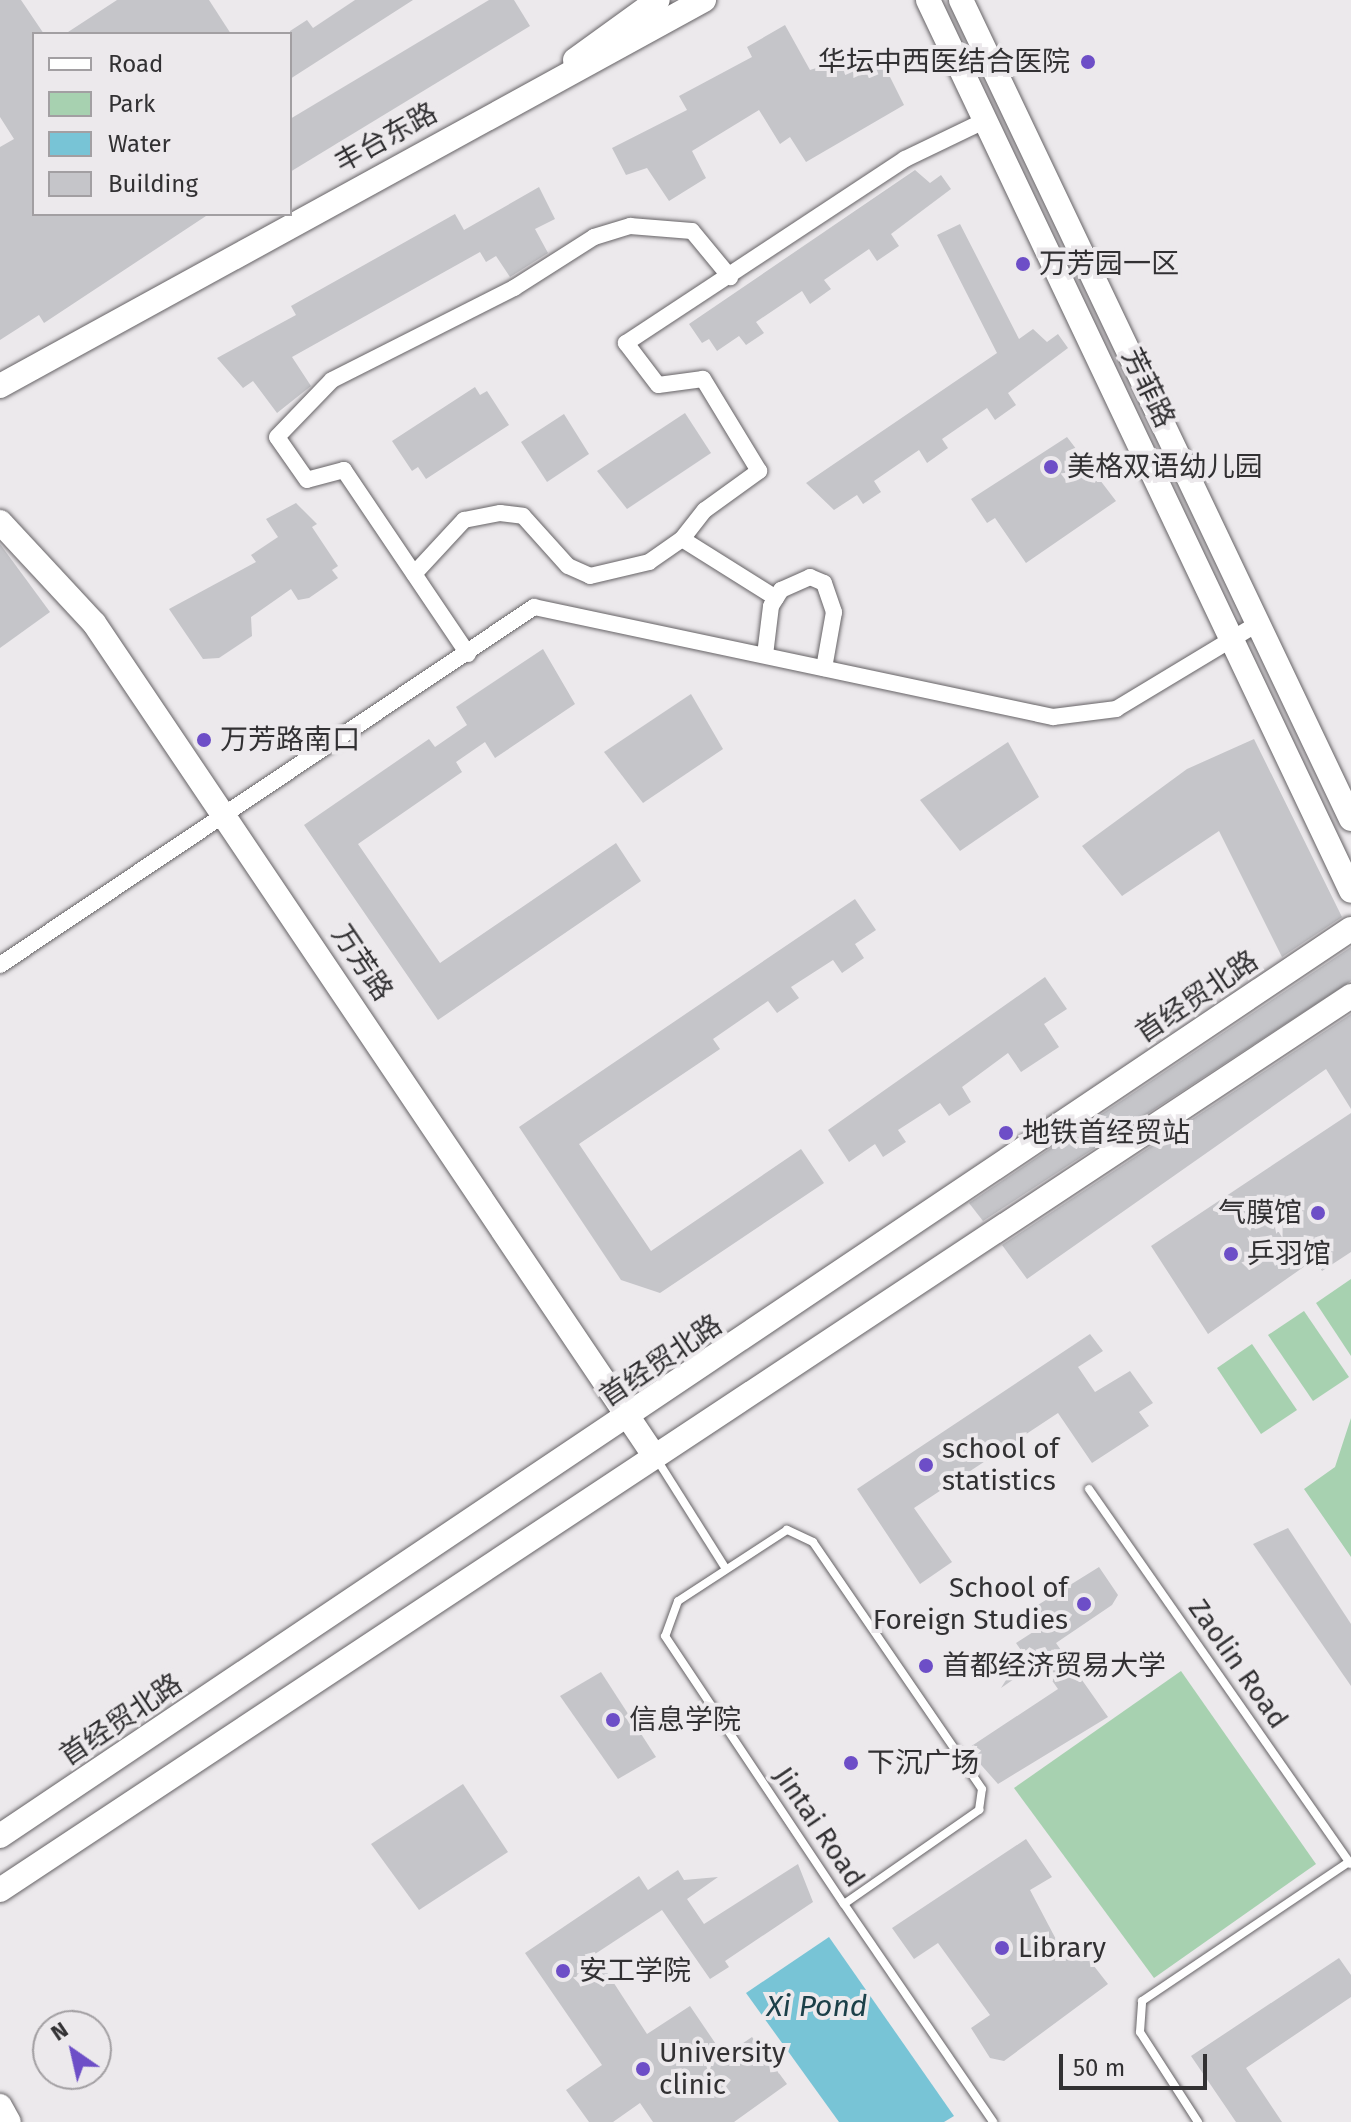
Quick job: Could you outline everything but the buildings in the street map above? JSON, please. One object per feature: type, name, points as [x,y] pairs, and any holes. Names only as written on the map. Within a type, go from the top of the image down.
[{"type":"street","name":"丰台东路","points":[[549,82],[658,0]]},
{"type":"street","name":"丰台东路","points":[[0,386],[549,82],[704,0]]},
{"type":"street","name":"芳菲路","points":[[928,0],[1246,631],[1351,819]]},
{"type":"street","name":"芳菲路","points":[[961,0],[1246,631],[1351,891]]},
{"type":"street","points":[[414,574],[464,520],[500,513],[523,516],[568,566],[590,576],[649,562],[682,539],[705,510],[759,471],[703,379],[658,385],[626,343],[905,159],[986,120]]},
{"type":"street","points":[[468,654],[344,470],[307,480],[277,437],[332,380],[514,288],[594,237],[630,226],[692,231],[730,277]]},
{"type":"street","name":"万芳路","points":[[0,522],[94,623],[228,816],[653,1454]]},
{"type":"street","points":[[682,539],[776,598]]},
{"type":"street","points":[[765,655],[776,598],[810,577],[830,591],[834,612],[824,668]]},
{"type":"street","points":[[0,965],[228,816],[534,607],[1053,717],[1116,709],[1246,631]]},
{"type":"street","name":"首经贸北路","points":[[0,1836],[629,1419],[1351,929]]},
{"type":"street","points":[[0,1890],[653,1454],[1351,996]]},
{"type":"street","points":[[0,2106],[9,2122]]},
{"type":"lane","points":[[653,1454],[726,1569],[787,1530],[805,1534],[982,1789],[979,1810],[844,1904]]},
{"type":"lane","name":"Zaolin Road","points":[[1089,1489],[1350,1863]]},
{"type":"lane","name":"Jintai Road","points":[[726,1569],[678,1601],[665,1636],[993,2122]]},
{"type":"lane","points":[[1198,2122],[1140,2032],[1142,2001],[1350,1863]]},
{"type":"green space","points":[[1351,1279],[1351,1356],[1316,1303]]},
{"type":"green space","points":[[1304,1311],[1349,1377],[1313,1401],[1268,1335]]},
{"type":"green space","points":[[1252,1344],[1297,1410],[1261,1434],[1217,1368]]},
{"type":"green space","points":[[1351,1418],[1351,1557],[1304,1489],[1335,1467]]},
{"type":"green space","points":[[1181,1671],[1316,1864],[1154,1978],[1014,1788]]},
{"type":"water","name":"Xi Pond","points":[[829,1937],[954,2116],[944,2122],[839,2122],[746,1993]]},
{"type":"place","name":"华坛中西医结合医院","points":[[1088,62]]},
{"type":"place","name":"万芳园一区","points":[[1023,264]]},
{"type":"place","name":"美格双语幼儿园","points":[[1051,467]]},
{"type":"place","name":"万芳路南口","points":[[204,740]]},
{"type":"place","name":"地铁首经贸站","points":[[1006,1133]]},
{"type":"place","name":"气膜馆","points":[[1318,1213]]},
{"type":"place","name":"乒羽馆","points":[[1231,1254]]},
{"type":"place","name":"school of statistics","points":[[926,1465]]},
{"type":"place","name":"School of Foreign Studies","points":[[1084,1604]]},
{"type":"place","name":"首都经济贸易大学","points":[[926,1666]]},
{"type":"place","name":"信息学院","points":[[613,1720]]},
{"type":"place","name":"下沉广场","points":[[851,1763]]},
{"type":"place","name":"Library","points":[[1002,1948]]},
{"type":"place","name":"安工学院","points":[[563,1971]]},
{"type":"place","name":"University clinic","points":[[643,2069]]}]
